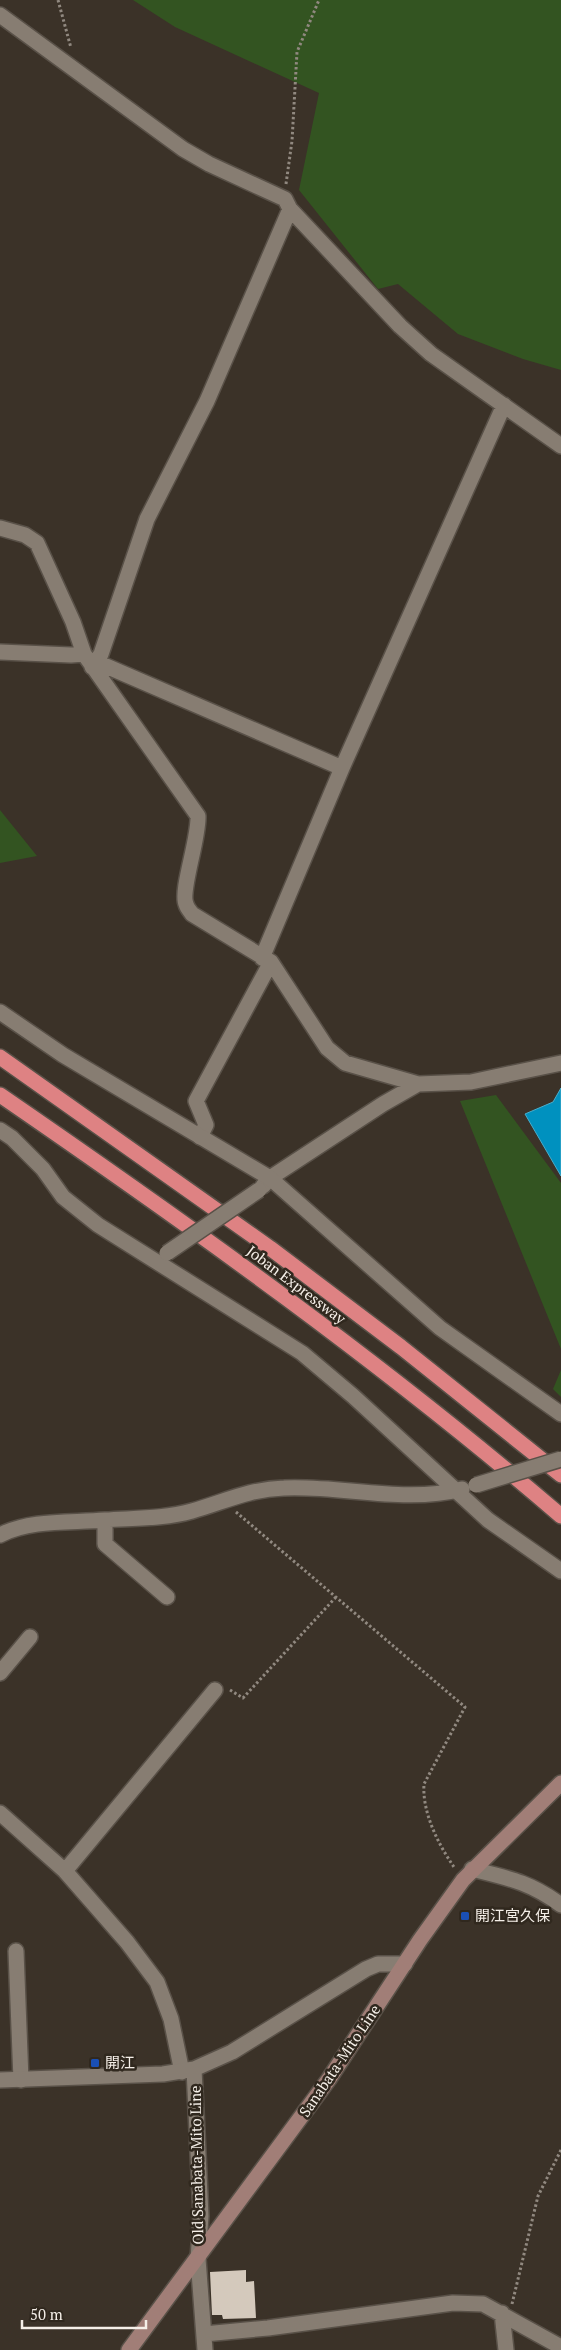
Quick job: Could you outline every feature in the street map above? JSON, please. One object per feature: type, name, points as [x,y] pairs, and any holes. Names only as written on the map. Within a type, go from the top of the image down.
[{"type":"highway","name":"Joban Expressway","points":[[0,1057],[270,1248],[402,1347],[561,1475]]},
{"type":"highway","name":"Joban Expressway","points":[[0,1095],[110,1171],[373,1364],[561,1516]]},
{"type":"main road","name":"Sanabata-Mito Line","points":[[129,2350],[329,2079],[404,1964],[467,1874],[561,1783]]},
{"type":"street","points":[[0,15],[77,69],[183,149],[288,204],[431,354],[561,446]]},
{"type":"street","points":[[92,667],[101,654],[147,519],[207,401],[288,204]]},
{"type":"street","points":[[200,1137],[206,1125],[196,1101],[266,960],[342,768],[504,405]]},
{"type":"street","points":[[0,528],[25,535],[37,543],[69,613],[84,654],[198,816],[199,830],[185,890],[185,904],[192,914],[266,960],[327,1048],[345,1063],[418,1084],[471,1082],[561,1063]]},
{"type":"street","points":[[0,652],[84,654]]},
{"type":"street","points":[[92,667],[106,666],[342,768]]},
{"type":"street","points":[[0,1012],[64,1056],[270,1178],[440,1328],[561,1414]]},
{"type":"street","points":[[156,1264],[167,1253],[259,1190],[270,1178],[383,1104],[418,1084]]},
{"type":"street","points":[[0,1130],[12,1138],[43,1169],[63,1196],[98,1225],[156,1264],[302,1353],[457,1490],[488,1520],[561,1571]]},
{"type":"street","points":[[0,1536],[10,1530],[38,1524],[159,1517],[192,1512],[222,1500],[258,1490],[285,1488],[382,1494],[457,1490],[561,1459]]},
{"type":"street","points":[[105,1520],[105,1544],[167,1597]]},
{"type":"street","points":[[0,1672],[30,1638]]},
{"type":"street","points":[[65,1871],[215,1690]]},
{"type":"street","points":[[0,1813],[65,1871],[127,1942],[157,1982],[188,2070],[0,2080]]},
{"type":"street","points":[[467,1874],[519,1880],[543,1892],[561,1906]]},
{"type":"street","points":[[16,1951],[21,2080]]},
{"type":"street","name":"Old Sanabata-Mito Line","points":[[205,2350],[198,2259],[201,2216],[188,2070],[232,2052],[359,1972],[378,1964],[404,1964]]},
{"type":"street","points":[[204,2334],[268,2328],[453,2303],[483,2304],[561,2347]]},
{"type":"street","points":[[505,2315],[506,2350]]},
{"type":"path","points":[[58,0],[77,69]]},
{"type":"path","points":[[288,204],[297,52],[319,0]]},
{"type":"path","points":[[222,1500],[465,1707],[424,1784],[423,1797],[441,1848],[467,1874]]},
{"type":"path","points":[[215,1690],[219,1682],[243,1698],[336,1597]]},
{"type":"path","points":[[505,2315],[520,2278],[538,2196],[561,2150]]},
{"type":"green space","points":[[133,0],[561,0],[561,370],[523,359],[458,334],[398,284],[378,289],[299,190],[319,93],[175,27]]},
{"type":"green space","points":[[0,810],[37,856],[0,863]]},
{"type":"green space","points":[[496,1095],[561,1183],[561,1349],[460,1101]]},
{"type":"green space","points":[[561,1370],[561,1397],[553,1389]]},
{"type":"water","points":[[561,1088],[561,1176],[525,1114],[553,1102]]},
{"type":"building","points":[[246,2270],[246,2282],[254,2281],[256,2318],[223,2319],[222,2315],[212,2315],[210,2272]]},
{"type":"place","name":"開江宮久保","points":[[465,1916]]},
{"type":"place","name":"開江","points":[[95,2063]]}]
